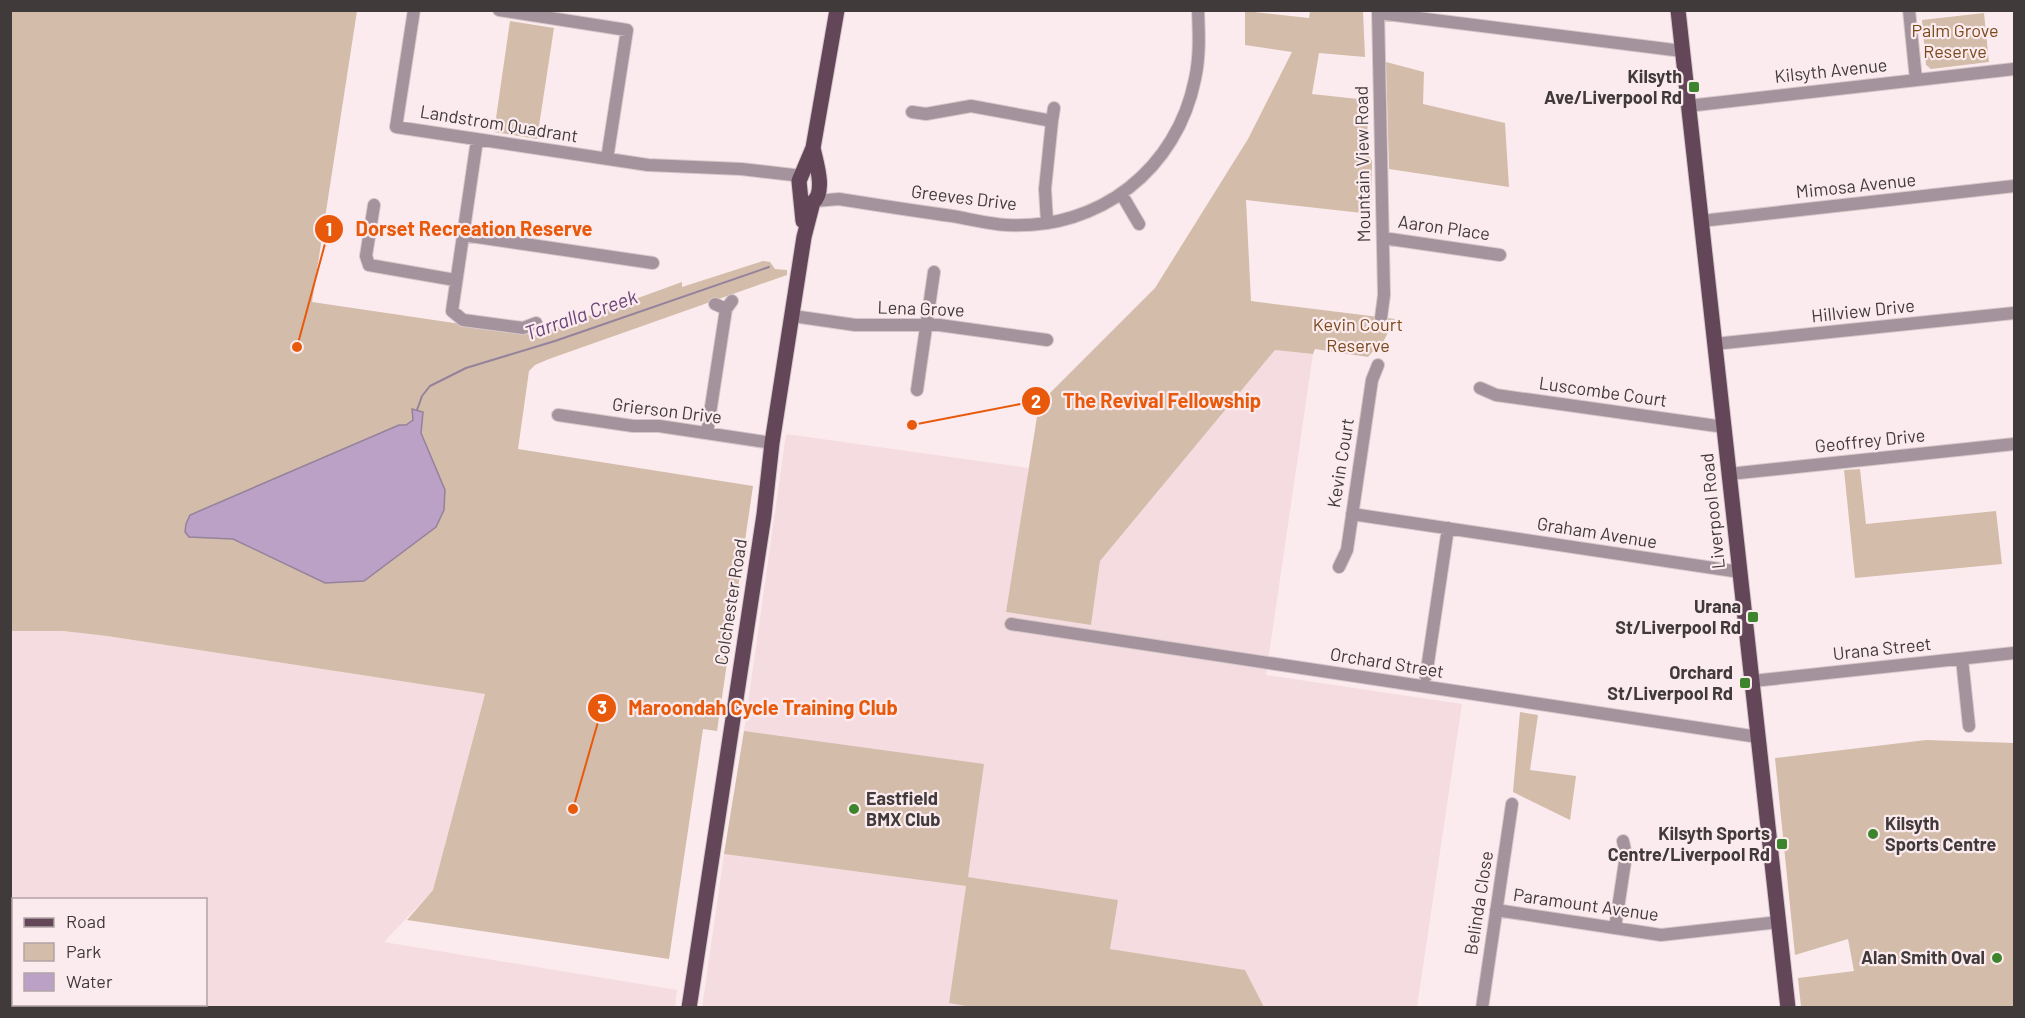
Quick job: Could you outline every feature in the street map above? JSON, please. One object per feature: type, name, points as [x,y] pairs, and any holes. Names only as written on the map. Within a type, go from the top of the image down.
[{"type":"main road","name":"Colchester Road","points":[[689,1008],[764,515],[772,443],[793,316],[813,148],[837,10]]},
{"type":"main road","name":"Liverpool Road","points":[[1678,10],[1788,1008]]},
{"type":"street","name":"Landstrom Quadrant","points":[[414,10],[396,127],[648,165],[741,169],[781,174],[809,188]]},
{"type":"street","points":[[499,10],[627,30],[607,159]]},
{"type":"street","name":"Greeves Drive","points":[[809,188],[839,199],[1007,225],[1047,222],[1073,216],[1122,195],[1138,183],[1158,159],[1177,131],[1188,107],[1199,55],[1198,10]]},
{"type":"street","points":[[1909,10],[1916,80]]},
{"type":"street","points":[[1378,12],[1682,51]]},
{"type":"street","name":"Mountain View Road","points":[[1378,12],[1383,238],[1381,318]]},
{"type":"street","name":"Kilsyth Avenue","points":[[1688,106],[2014,69]]},
{"type":"street","points":[[912,112],[926,114],[971,106],[1053,114],[1045,189],[1047,222]]},
{"type":"street","points":[[477,140],[451,308],[458,318],[523,328],[536,323]]},
{"type":"street","name":"Mimosa Avenue","points":[[1701,221],[2014,186]]},
{"type":"street","points":[[1122,195],[1139,224]]},
{"type":"street","points":[[374,205],[366,256],[369,265],[455,280]]},
{"type":"street","points":[[463,235],[653,263]]},
{"type":"street","name":"Aaron Place","points":[[1383,238],[1500,255]]},
{"type":"street","points":[[917,390],[934,272]]},
{"type":"street","points":[[707,433],[724,305]]},
{"type":"street","name":"Hillview Drive","points":[[1714,344],[2014,313]]},
{"type":"street","name":"Lena Grove","points":[[793,316],[855,325],[926,324],[1047,340]]},
{"type":"street","name":"Kevin Court","points":[[1339,567],[1347,550],[1372,380],[1378,365]]},
{"type":"street","name":"Luscombe Court","points":[[1480,388],[1496,395],[1724,427]]},
{"type":"street","name":"Grierson Drive","points":[[558,415],[772,443]]},
{"type":"street","name":"Geoffrey Drive","points":[[1729,474],[2014,444]]},
{"type":"street","name":"Graham Avenue","points":[[1352,513],[1740,572]]},
{"type":"street","points":[[1426,676],[1448,528]]},
{"type":"street","name":"Orchard Street","points":[[1011,624],[1758,737]]},
{"type":"street","name":"Urana Street","points":[[1753,681],[2014,653]]},
{"type":"street","points":[[1962,659],[1969,726]]},
{"type":"street","name":"Belinda Close","points":[[1482,1008],[1512,804]]},
{"type":"street","points":[[1615,928],[1626,855],[1623,841]]},
{"type":"street","name":"Paramount Avenue","points":[[1496,910],[1665,935],[1779,922]]},
{"type":"shaded area","points":[[1275,350],[1313,354],[1266,675],[1462,704],[1417,1007],[1264,1007],[1245,970],[1110,949],[1117,900],[968,877],[744,731],[786,434],[1029,468],[1006,612],[1091,625],[1100,561]]},
{"type":"shaded area","points":[[10,631],[63,631],[107,636],[485,694],[433,890],[384,942],[677,990],[675,1008],[11,1008]]},
{"type":"shaded area","points":[[724,854],[966,886],[949,1003],[977,1007],[702,1008]]},
{"type":"green space","points":[[10,11],[357,11],[312,302],[536,335],[682,282],[682,287],[763,261],[770,262],[775,269],[787,270],[787,275],[549,359],[535,365],[529,371],[518,449],[753,486],[717,731],[703,729],[669,959],[407,920],[433,890],[485,694],[107,636],[63,631],[11,631]]},
{"type":"green space","name":"Kevin Court Reserve","points":[[1245,11],[1309,18],[1310,11],[1363,11],[1365,57],[1319,53],[1312,94],[1367,100],[1368,154],[1372,161],[1371,214],[1246,200],[1251,301],[1395,319],[1379,350],[1374,350],[1368,357],[1315,349],[1313,354],[1275,350],[1100,561],[1091,625],[1006,612],[1039,404],[1155,288],[1248,139],[1292,52],[1245,45]]},
{"type":"green space","name":"Palm Grove Reserve","points":[[1984,13],[1989,62],[1931,69],[1926,65],[1922,20]]},
{"type":"green space","points":[[510,21],[554,28],[537,139],[494,132]]},
{"type":"green space","points":[[1386,62],[1424,72],[1423,104],[1505,123],[1509,187],[1389,169]]},
{"type":"green space","points":[[1860,469],[1866,524],[1996,511],[2002,564],[1855,578],[1844,470]]},
{"type":"green space","points":[[1520,712],[1538,715],[1530,770],[1576,776],[1570,820],[1513,792]]},
{"type":"green space","points":[[744,731],[984,764],[968,877],[1118,900],[1110,949],[1245,970],[1264,1007],[977,1008],[949,1003],[966,886],[724,854]]},
{"type":"green space","points":[[1926,740],[2014,743],[2014,1007],[1801,1007],[1798,978],[1854,971],[1848,939],[1795,955],[1775,758]]},
{"type":"water","points":[[412,409],[423,412],[421,433],[445,490],[444,510],[436,527],[364,581],[325,583],[233,539],[189,537],[185,532],[190,515],[399,425],[406,425],[413,420]]},
{"type":"waterway","name":"Tarralla Creek","points":[[417,410],[422,396],[430,386],[466,368],[555,341],[769,267]]},
{"type":"place","name":"Kilsyth Ave/Liverpool Rd","points":[[1694,87]]},
{"type":"place","name":"Dorset Recreation Reserve","points":[[297,347]]},
{"type":"place","name":"The Revival Fellowship","points":[[912,425]]},
{"type":"place","name":"Urana St/Liverpool Rd","points":[[1753,617]]},
{"type":"place","name":"Orchard St/Liverpool Rd","points":[[1745,683]]},
{"type":"place","name":"Maroondah Cycle Training Club","points":[[573,809]]},
{"type":"place","name":"Eastfield BMX Club","points":[[854,809]]},
{"type":"place","name":"Kilsyth Sports Centre","points":[[1873,834]]},
{"type":"place","name":"Kilsyth Sports Centre/Liverpool Rd","points":[[1782,844]]},
{"type":"place","name":"Alan Smith Oval","points":[[1997,958]]}]
